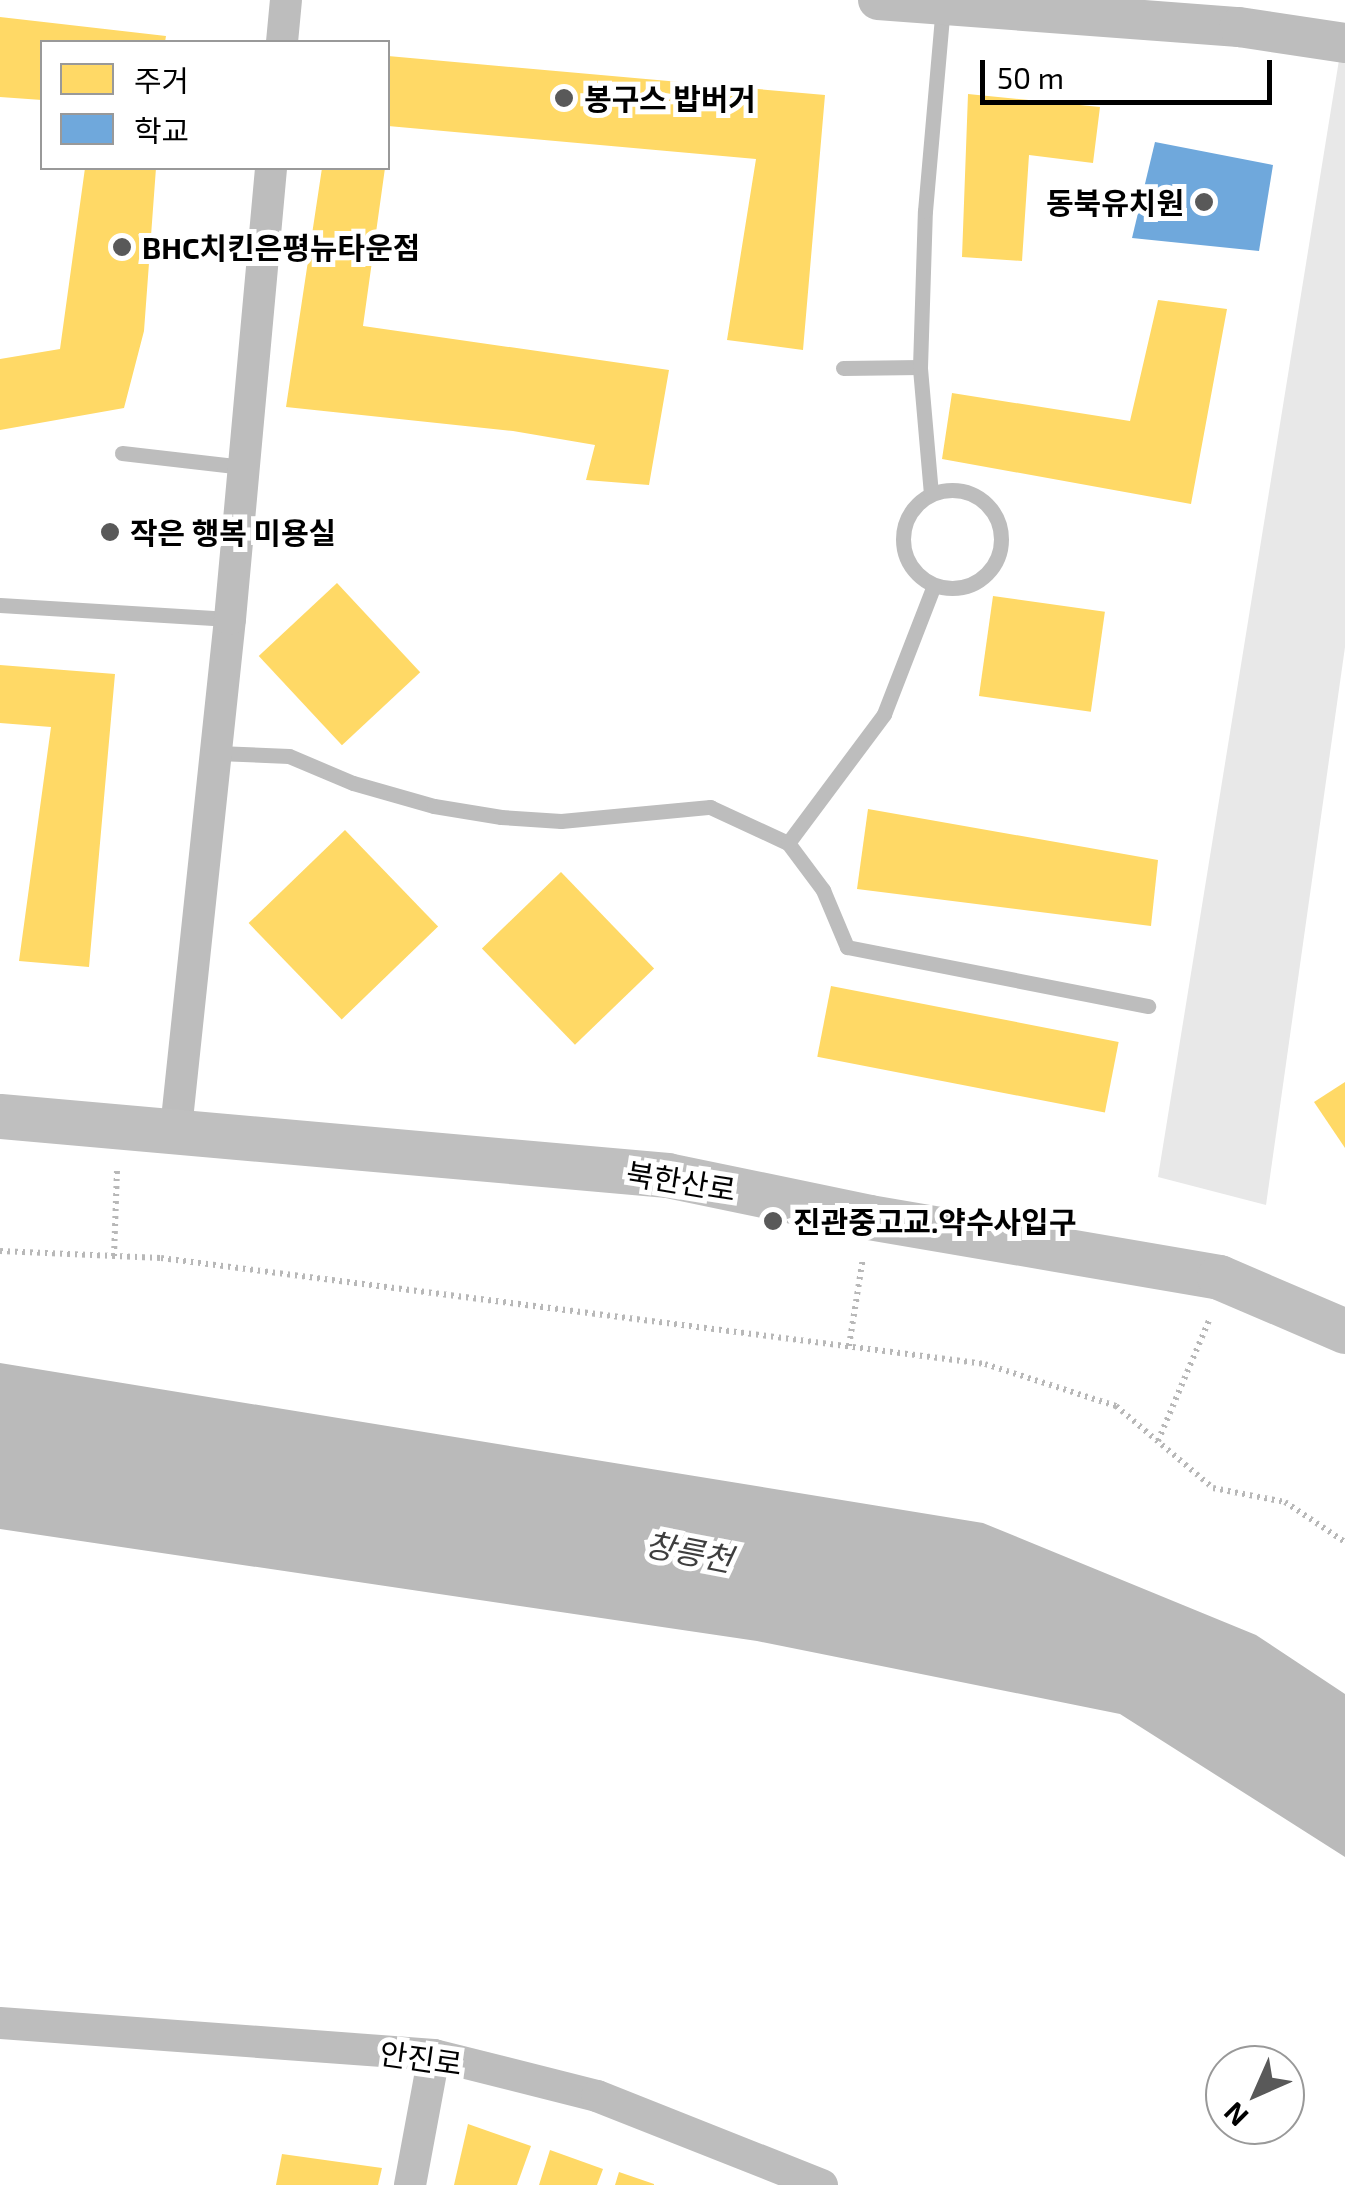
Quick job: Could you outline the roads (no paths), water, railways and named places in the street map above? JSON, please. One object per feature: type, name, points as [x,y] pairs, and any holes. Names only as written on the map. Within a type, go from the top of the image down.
[{"type":"main road","name":"북한산로","points":[[0,1116],[667,1175],[869,1216],[1219,1278],[1345,1331]]},
{"type":"street","points":[[282,40],[286,0]]},
{"type":"street","points":[[878,0],[1238,28],[1345,43]]},
{"type":"street","points":[[176,1129],[230,620],[270,170]]},
{"type":"street","name":"안진로","points":[[0,2023],[434,2055],[597,2096],[804,2181]]},
{"type":"street","points":[[410,2185],[434,2055]]},
{"type":"lane","points":[[931,494],[920,367],[925,211],[944,6]]},
{"type":"lane","points":[[843,368],[920,367]]},
{"type":"lane","points":[[122,452],[243,467]]},
{"type":"lane","points":[[962,490],[977,496],[998,520],[1002,535],[994,566],[982,579],[950,588],[934,585],[910,564],[904,549],[908,516],[931,494],[962,490]]},
{"type":"lane","points":[[788,843],[884,714],[934,585]]},
{"type":"lane","points":[[0,606],[230,620]]},
{"type":"lane","points":[[216,753],[290,756],[386,792],[501,818],[562,821],[710,808],[788,843],[824,890],[847,947],[1148,1006]]},
{"type":"water","name":"창릉천","points":[[0,1363],[983,1523],[1256,1635],[1345,1694],[1345,1857],[1120,1714],[757,1641],[0,1529]]},
{"type":"place","name":"봉구스 밥버거","points":[[564,98]]},
{"type":"place","name":"동북유치원","points":[[1204,202]]},
{"type":"place","name":"BHC치킨은평뉴타운점","points":[[122,247]]},
{"type":"place","name":"작은 행복 미용실","points":[[110,532]]},
{"type":"place","name":"진관중고교.약수사입구","points":[[773,1221]]}]
